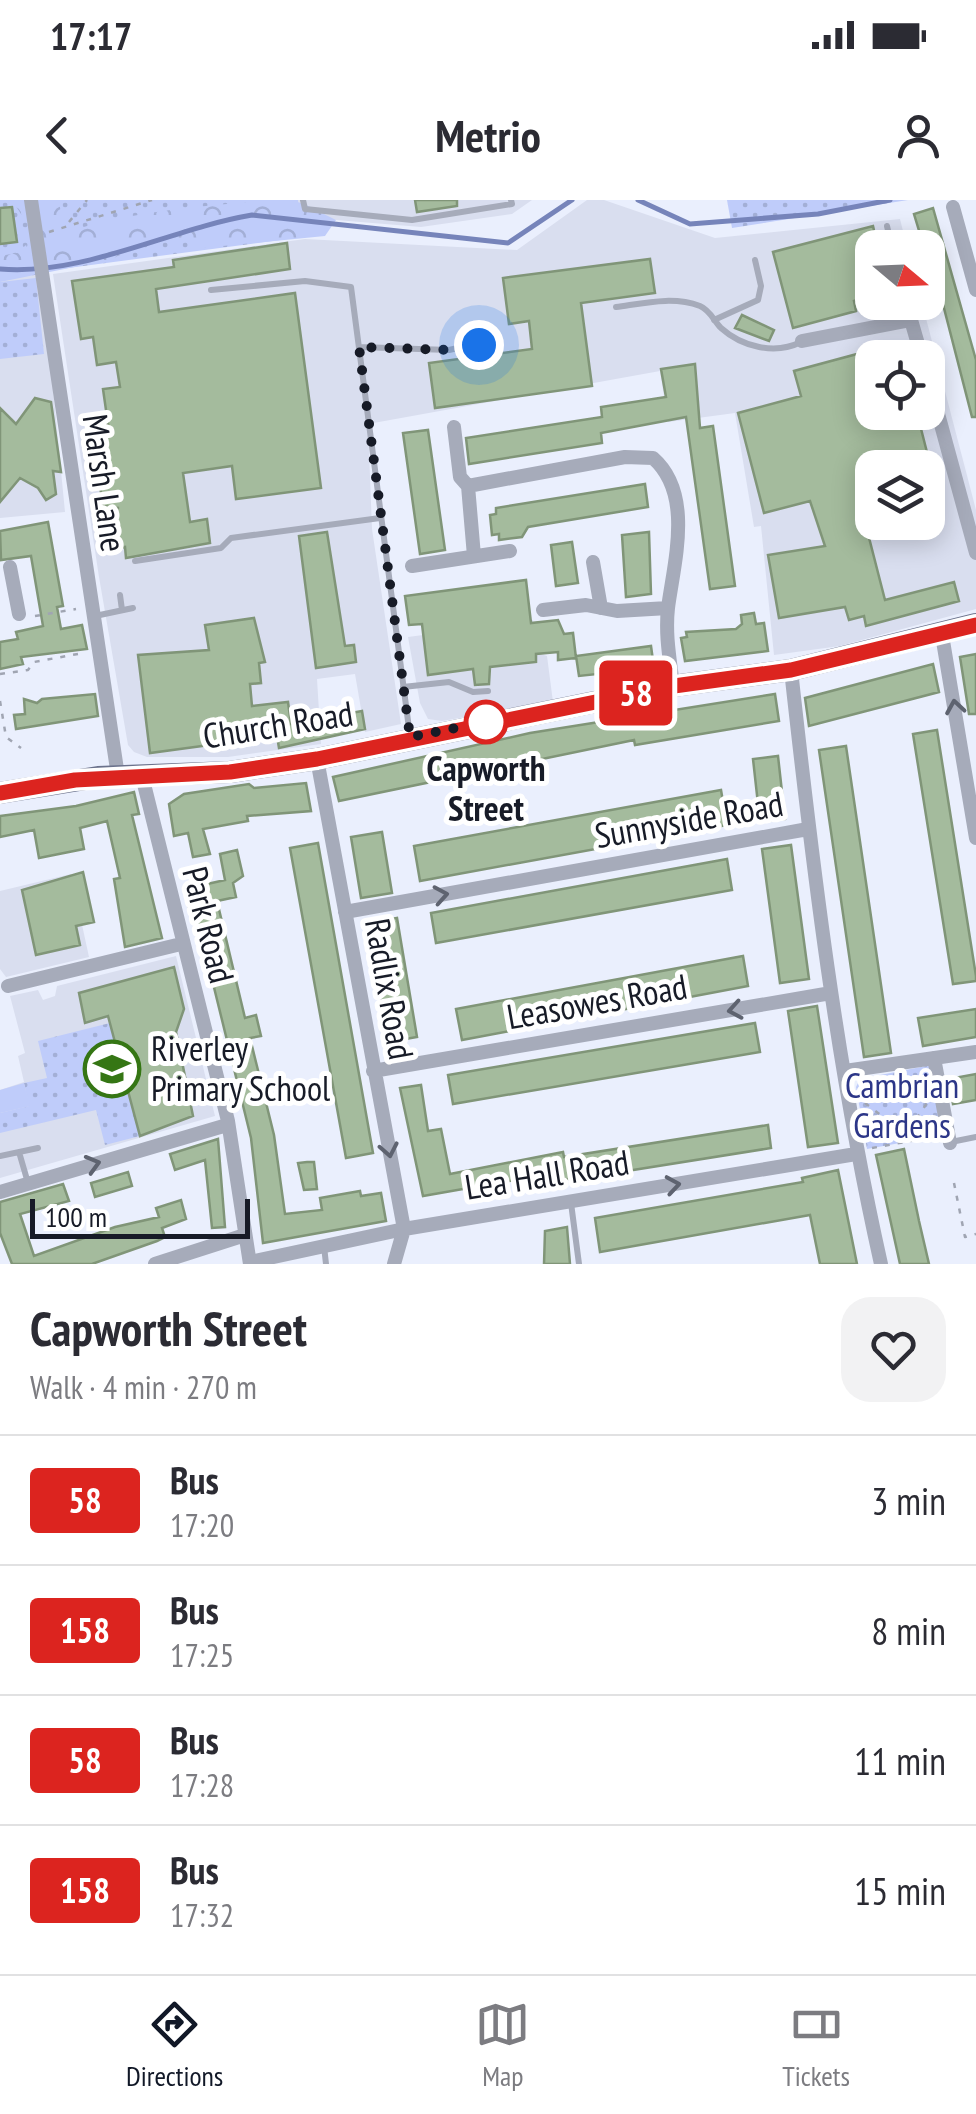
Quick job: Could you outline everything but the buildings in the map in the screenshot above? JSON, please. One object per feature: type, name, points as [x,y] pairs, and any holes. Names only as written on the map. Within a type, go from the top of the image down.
[{"type":"main road","name":"Church Road","points":[[0,793],[130,776],[230,772],[317,759],[674,686],[791,670],[976,624]]},
{"type":"street","name":"Marsh Lane","points":[[31,200],[99,651],[130,776]]},
{"type":"street","points":[[953,207],[976,290]]},
{"type":"street","points":[[802,341],[911,320],[917,340]]},
{"type":"street","points":[[454,427],[460,477],[468,486],[474,556]]},
{"type":"street","points":[[942,430],[976,553]]},
{"type":"street","points":[[468,486],[624,457],[653,458],[665,471],[674,497],[677,563],[668,608],[667,642],[674,686]]},
{"type":"street","points":[[412,566],[510,550]]},
{"type":"street","points":[[594,562],[601,608]]},
{"type":"street","points":[[10,567],[6,585],[19,616]]},
{"type":"street","points":[[543,610],[586,604],[601,608],[668,608]]},
{"type":"street","points":[[942,634],[976,838]]},
{"type":"street","points":[[791,670],[831,993],[856,1152],[881,1264]]},
{"type":"street","name":"Radlix Road","points":[[317,759],[404,1229]]},
{"type":"street","name":"Park Road","points":[[130,776],[182,944],[228,1125],[250,1263]]},
{"type":"street","name":"Sunnyside Road","points":[[345,912],[808,829]]},
{"type":"street","points":[[8,986],[182,944]]},
{"type":"street","name":"Leasowes Road","points":[[373,1071],[831,993]]},
{"type":"street","points":[[845,1071],[976,1052]]},
{"type":"street","points":[[934,1058],[947,1139]]},
{"type":"street","points":[[0,1192],[228,1125]]},
{"type":"street","name":"Lea Hall Road","points":[[250,1263],[404,1229],[856,1152]]},
{"type":"street","points":[[394,1264],[404,1229]]},
{"type":"street","points":[[155,1264],[245,1235]]},
{"type":"lane","points":[[304,200],[305,210],[412,220],[512,204],[512,200]]},
{"type":"lane","points":[[887,226],[888,230]]},
{"type":"lane","points":[[714,320],[758,300],[761,286],[755,260]]},
{"type":"lane","points":[[212,290],[305,281],[351,287],[410,737]]},
{"type":"lane","points":[[616,307],[678,299],[706,308],[736,340],[754,347],[780,348],[802,341]]},
{"type":"lane","points":[[359,347],[449,350],[488,341]]},
{"type":"lane","points":[[135,561],[221,548],[231,538],[380,518]]},
{"type":"lane","points":[[120,595],[122,610]]},
{"type":"lane","points":[[93,611],[134,608]]},
{"type":"lane","points":[[404,687],[448,682],[474,692],[488,691]]},
{"type":"lane","points":[[947,1139],[976,1137]]},
{"type":"lane","points":[[0,1156],[38,1148]]},
{"type":"lane","points":[[19,1152],[28,1183]]},
{"type":"lane","points":[[570,1202],[579,1264]]},
{"type":"lane","points":[[324,1245],[326,1264]]},
{"type":"path","points":[[66,226],[87,200]]},
{"type":"path","points":[[35,240],[66,226],[152,200]]},
{"type":"path","points":[[19,616],[93,611]]},
{"type":"path","points":[[0,674],[28,670],[34,662],[99,651]]},
{"type":"path","points":[[0,701],[6,737],[21,748]]},
{"type":"path","points":[[848,1105],[867,1103],[888,1124],[906,1129],[919,1119],[929,1096]]},
{"type":"path","points":[[856,1152],[947,1139]]},
{"type":"path","points":[[954,1183],[965,1236],[976,1234]]},
{"type":"shaded area","points":[[298,200],[532,200],[512,214],[421,227],[300,217]]},
{"type":"shaded area","points":[[587,200],[604,200],[715,238],[900,219],[903,230],[855,230],[855,320],[926,320],[932,340],[855,340],[855,430],[945,430],[945,391],[976,510],[976,609],[840,646],[774,655],[761,526],[754,527],[735,413],[668,422],[660,371],[368,424],[372,529],[401,724],[365,732],[355,674],[317,679],[321,744],[228,757],[147,757],[134,752],[128,745],[99,577],[53,274],[305,239],[517,250]]},
{"type":"shaded area","points":[[42,275],[65,512],[0,518],[0,276]]},
{"type":"shaded area","points":[[533,620],[538,653],[547,656],[553,702],[442,721],[428,719],[420,703],[408,637]]},
{"type":"shaded area","points":[[71,874],[89,957],[6,977],[0,969],[0,891]]},
{"type":"shaded area","name":"Riverley Primary School","points":[[176,956],[215,1116],[0,1178],[0,1090],[24,1082],[18,1056],[25,1053],[10,996],[38,990],[43,1000],[55,996],[57,986]]},
{"type":"green space","points":[[0,200],[298,200],[303,237],[0,277]]},
{"type":"green space","points":[[12,200],[59,200],[61,215],[74,230],[152,213],[272,201],[299,202],[336,220],[325,236],[202,248],[173,236],[104,261],[0,282],[0,256],[17,253],[26,245],[35,270],[48,256]]},
{"type":"green space","points":[[727,200],[908,200],[732,228]]},
{"type":"green space","points":[[36,278],[44,354],[0,359],[0,282]]},
{"type":"green space","points":[[110,1023],[140,1136],[105,1145],[96,1110],[0,1133],[0,1113],[29,1106],[24,1083],[47,1078],[38,1041]]},
{"type":"green space","name":"Cambrian Gardens","points":[[931,1065],[944,1135],[867,1149],[856,1087],[860,1079]]},
{"type":"green space","points":[[24,1083],[30,1106],[0,1113],[0,1090]]},
{"type":"waterway","points":[[0,269],[32,269],[95,259],[252,215],[508,243],[572,200]]},
{"type":"waterway","points":[[638,200],[690,224],[818,214],[890,200]]},
{"type":"bus line","name":"58","points":[[0,793],[55,782],[253,770],[317,759],[674,686],[791,670],[976,625]]},
{"type":"place","name":"Capworth Street","points":[[486,722]]},
{"type":"place","name":"Riverley Primary School","points":[[112,1069]]},
{"type":"route","points":[[479,345],[449,350],[359,347],[410,737],[486,722]]}]
